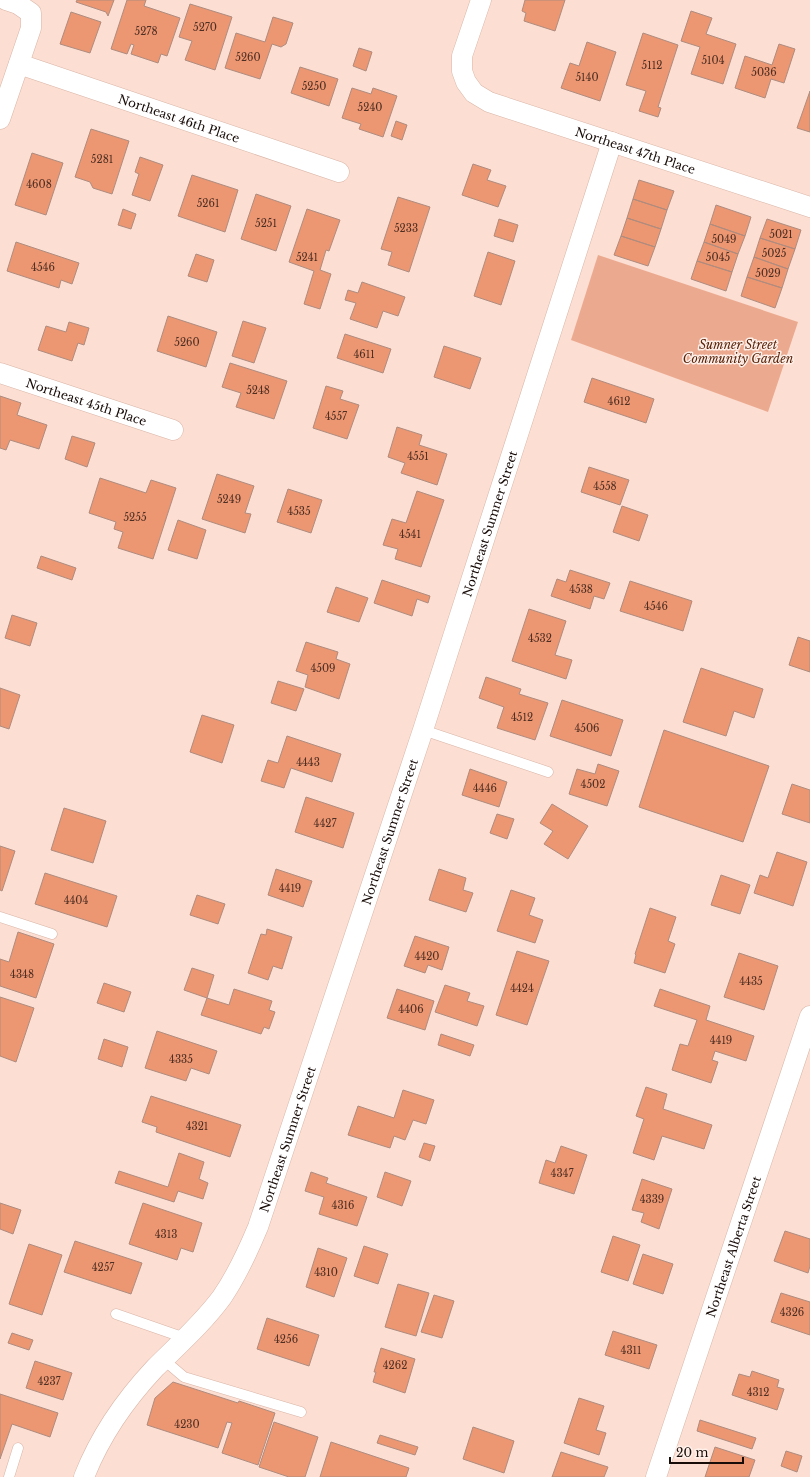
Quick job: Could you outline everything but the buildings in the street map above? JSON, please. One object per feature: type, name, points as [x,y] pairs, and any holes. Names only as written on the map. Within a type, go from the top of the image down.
[{"type":"street","points":[[0,119],[31,28],[31,13],[18,4],[6,0]]},
{"type":"street","name":"Northeast 47th Place","points":[[481,0],[462,56],[462,71],[466,82],[474,93],[489,102],[810,207]]},
{"type":"street","name":"Northeast 46th Place","points":[[18,64],[339,172]]},
{"type":"street","name":"Northeast Sumner Street","points":[[84,1477],[101,1441],[115,1418],[134,1392],[203,1320],[221,1297],[243,1260],[258,1227],[423,730],[612,142]]},
{"type":"street","name":"Northeast 45th Place","points":[[0,373],[173,430]]},
{"type":"street","name":"Northeast Alberta Street","points":[[656,1477],[810,1016]]},
{"type":"lane","points":[[423,730],[548,772]]},
{"type":"lane","points":[[0,917],[52,934]]},
{"type":"lane","points":[[116,1314],[185,1338]]},
{"type":"lane","points":[[164,1360],[184,1377],[301,1412]]},
{"type":"lane","points":[[9,1477],[18,1448]]},
{"type":"green space","name":"Sumner Street Community Garden","points":[[598,255],[798,322],[768,412],[571,340]]}]
